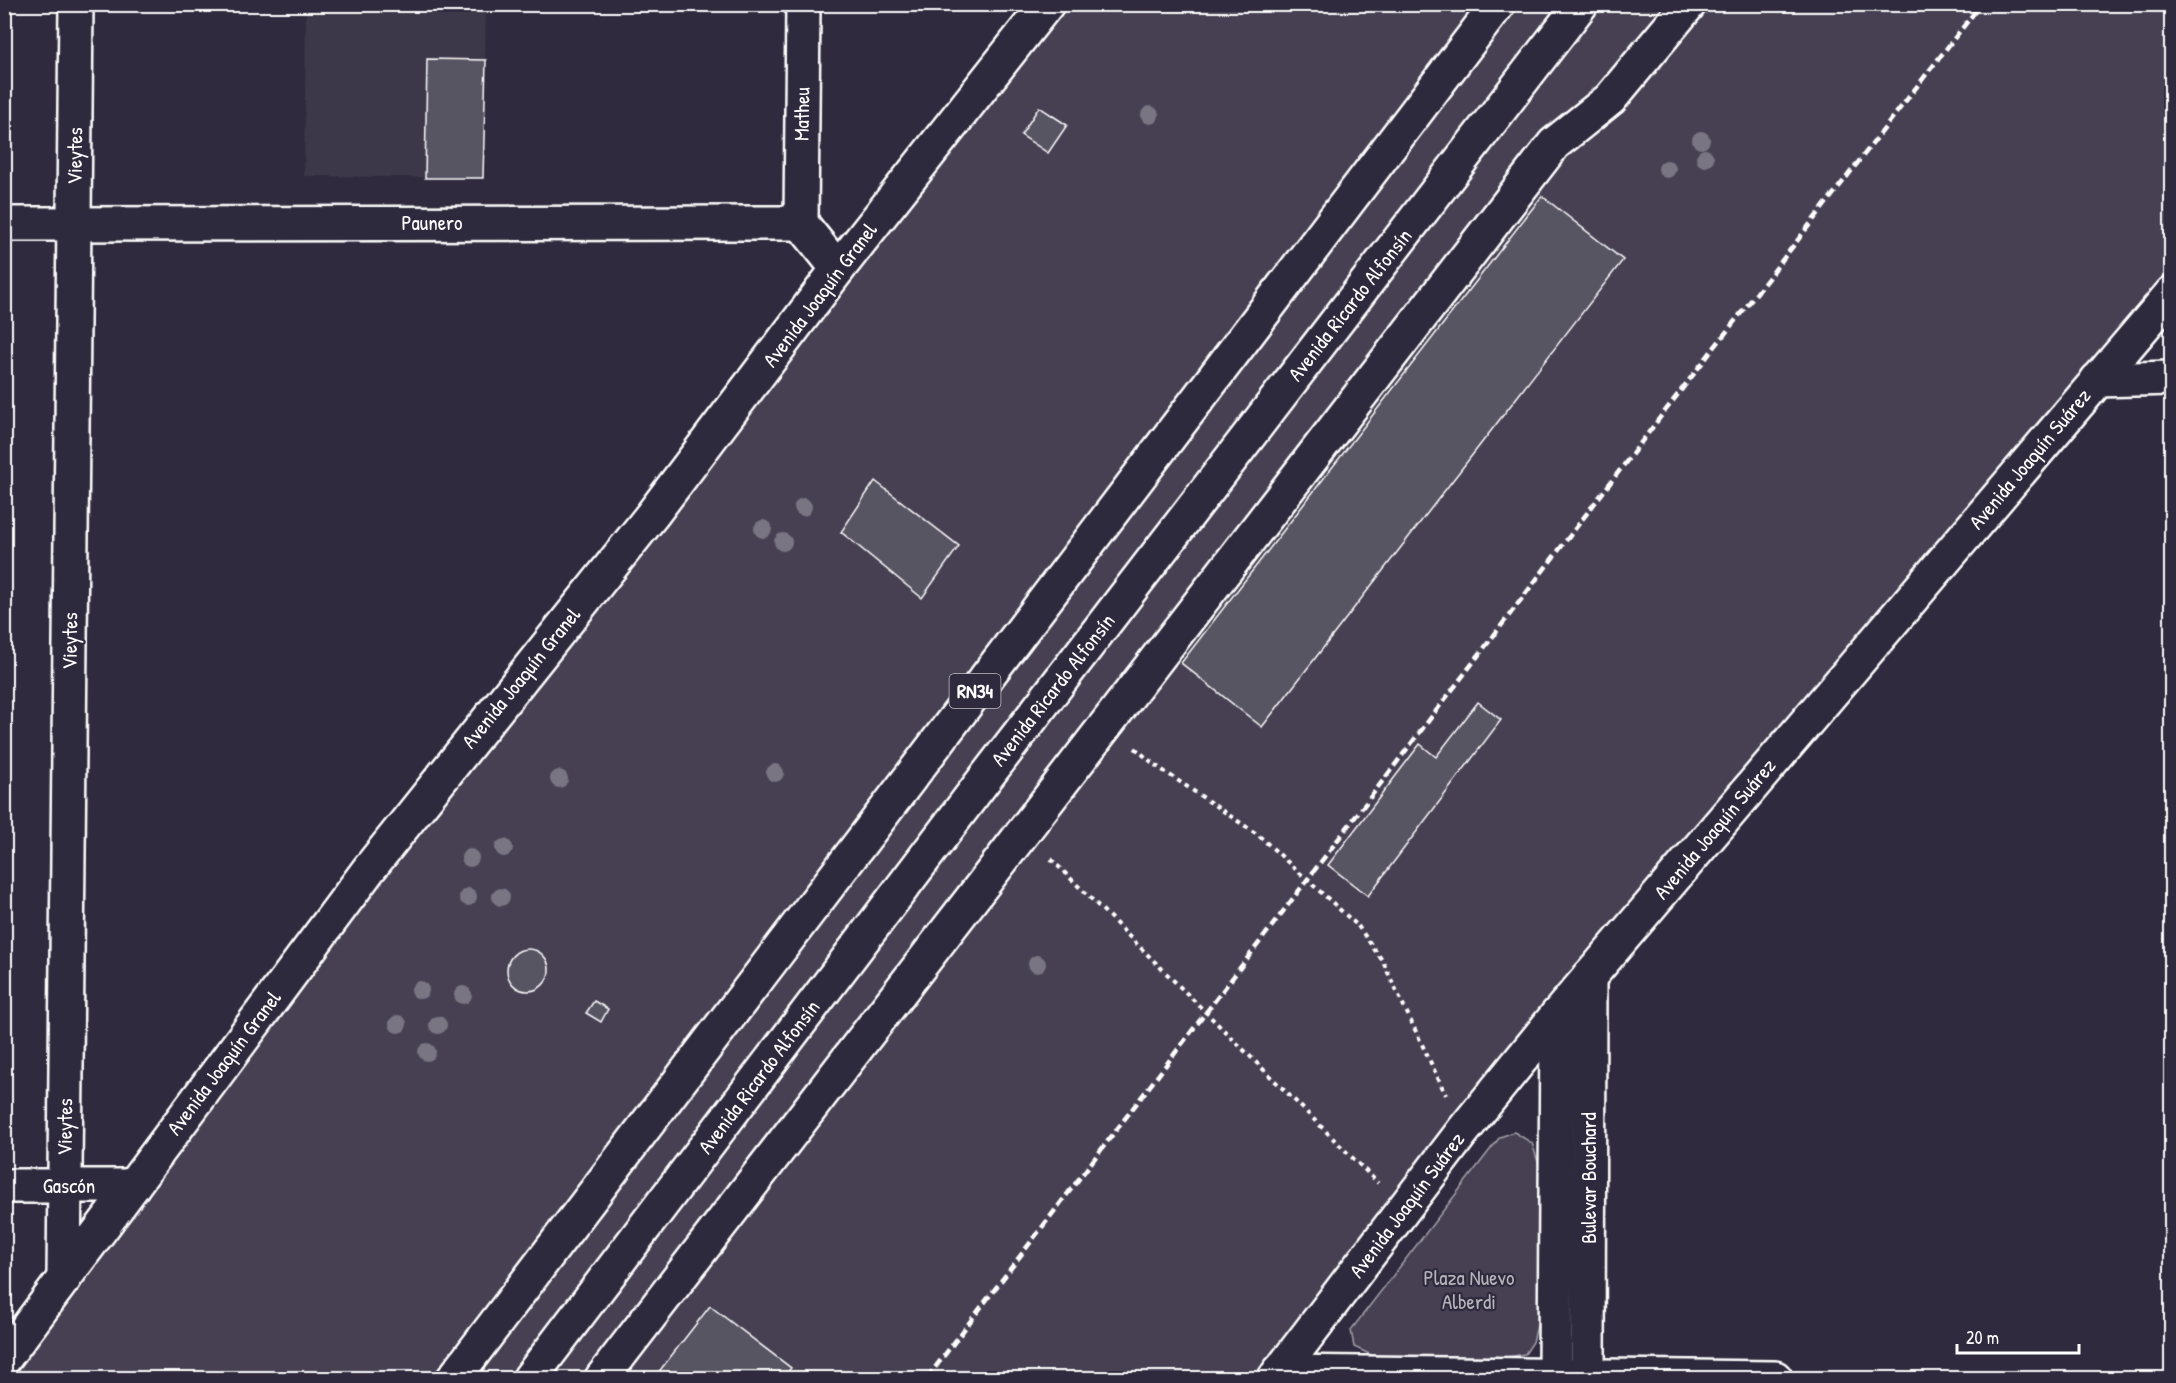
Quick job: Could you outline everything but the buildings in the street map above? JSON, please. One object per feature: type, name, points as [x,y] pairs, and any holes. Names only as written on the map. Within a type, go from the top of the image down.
[{"type":"main road","name":"Vieytes","points":[[64,1278],[76,4]]},
{"type":"main road","name":"Matheu","points":[[801,223],[803,4]]},
{"type":"main road","name":"Avenida Joaquín Granel","points":[[4,1359],[369,869],[652,515],[838,269],[1047,4]]},
{"type":"main road","name":"RN34","points":[[454,1378],[1498,4]]},
{"type":"main road","name":"Avenida Ricardo Alfonsín","points":[[530,1378],[991,771],[1581,4]]},
{"type":"main road","points":[[602,1378],[1032,819],[1115,716],[1554,144],[1610,99],[1689,4]]},
{"type":"main road","name":"Paunero","points":[[4,224],[801,223]]},
{"type":"main road","points":[[801,223],[838,269]]},
{"type":"main road","name":"Avenida Joaquín Suárez","points":[[1277,1376],[1463,1131],[1557,1015],[2172,293]]},
{"type":"main road","points":[[2097,380],[2172,378]]},
{"type":"main road","name":"Bulevar Bouchard","points":[[1588,1377],[1589,977]]},
{"type":"main road","name":"Bulevar Bouchard","points":[[1555,1377],[1557,1015]]},
{"type":"main road","name":"Gascón","points":[[4,1186],[133,1186]]},
{"type":"main road","points":[[1277,1376],[1775,1378]]},
{"type":"path","points":[[1155,765],[1257,834],[1358,926],[1382,960],[1463,1131]]},
{"type":"path","points":[[1032,819],[1052,862],[1404,1209]]},
{"type":"shaded area","points":[[306,5],[486,5],[483,178],[304,176]]},
{"type":"green space","points":[[1047,5],[2171,5],[2171,293],[1275,1378],[5,1378],[5,1359]]},
{"type":"green space","name":"Plaza Nuevo Alberdi","points":[[1514,1132],[1532,1143],[1539,1165],[1538,1321],[1533,1342],[1525,1354],[1501,1358],[1376,1357],[1354,1347],[1351,1330],[1500,1137]]},
{"type":"railway","points":[[927,1378],[1665,411],[1981,4]]}]
